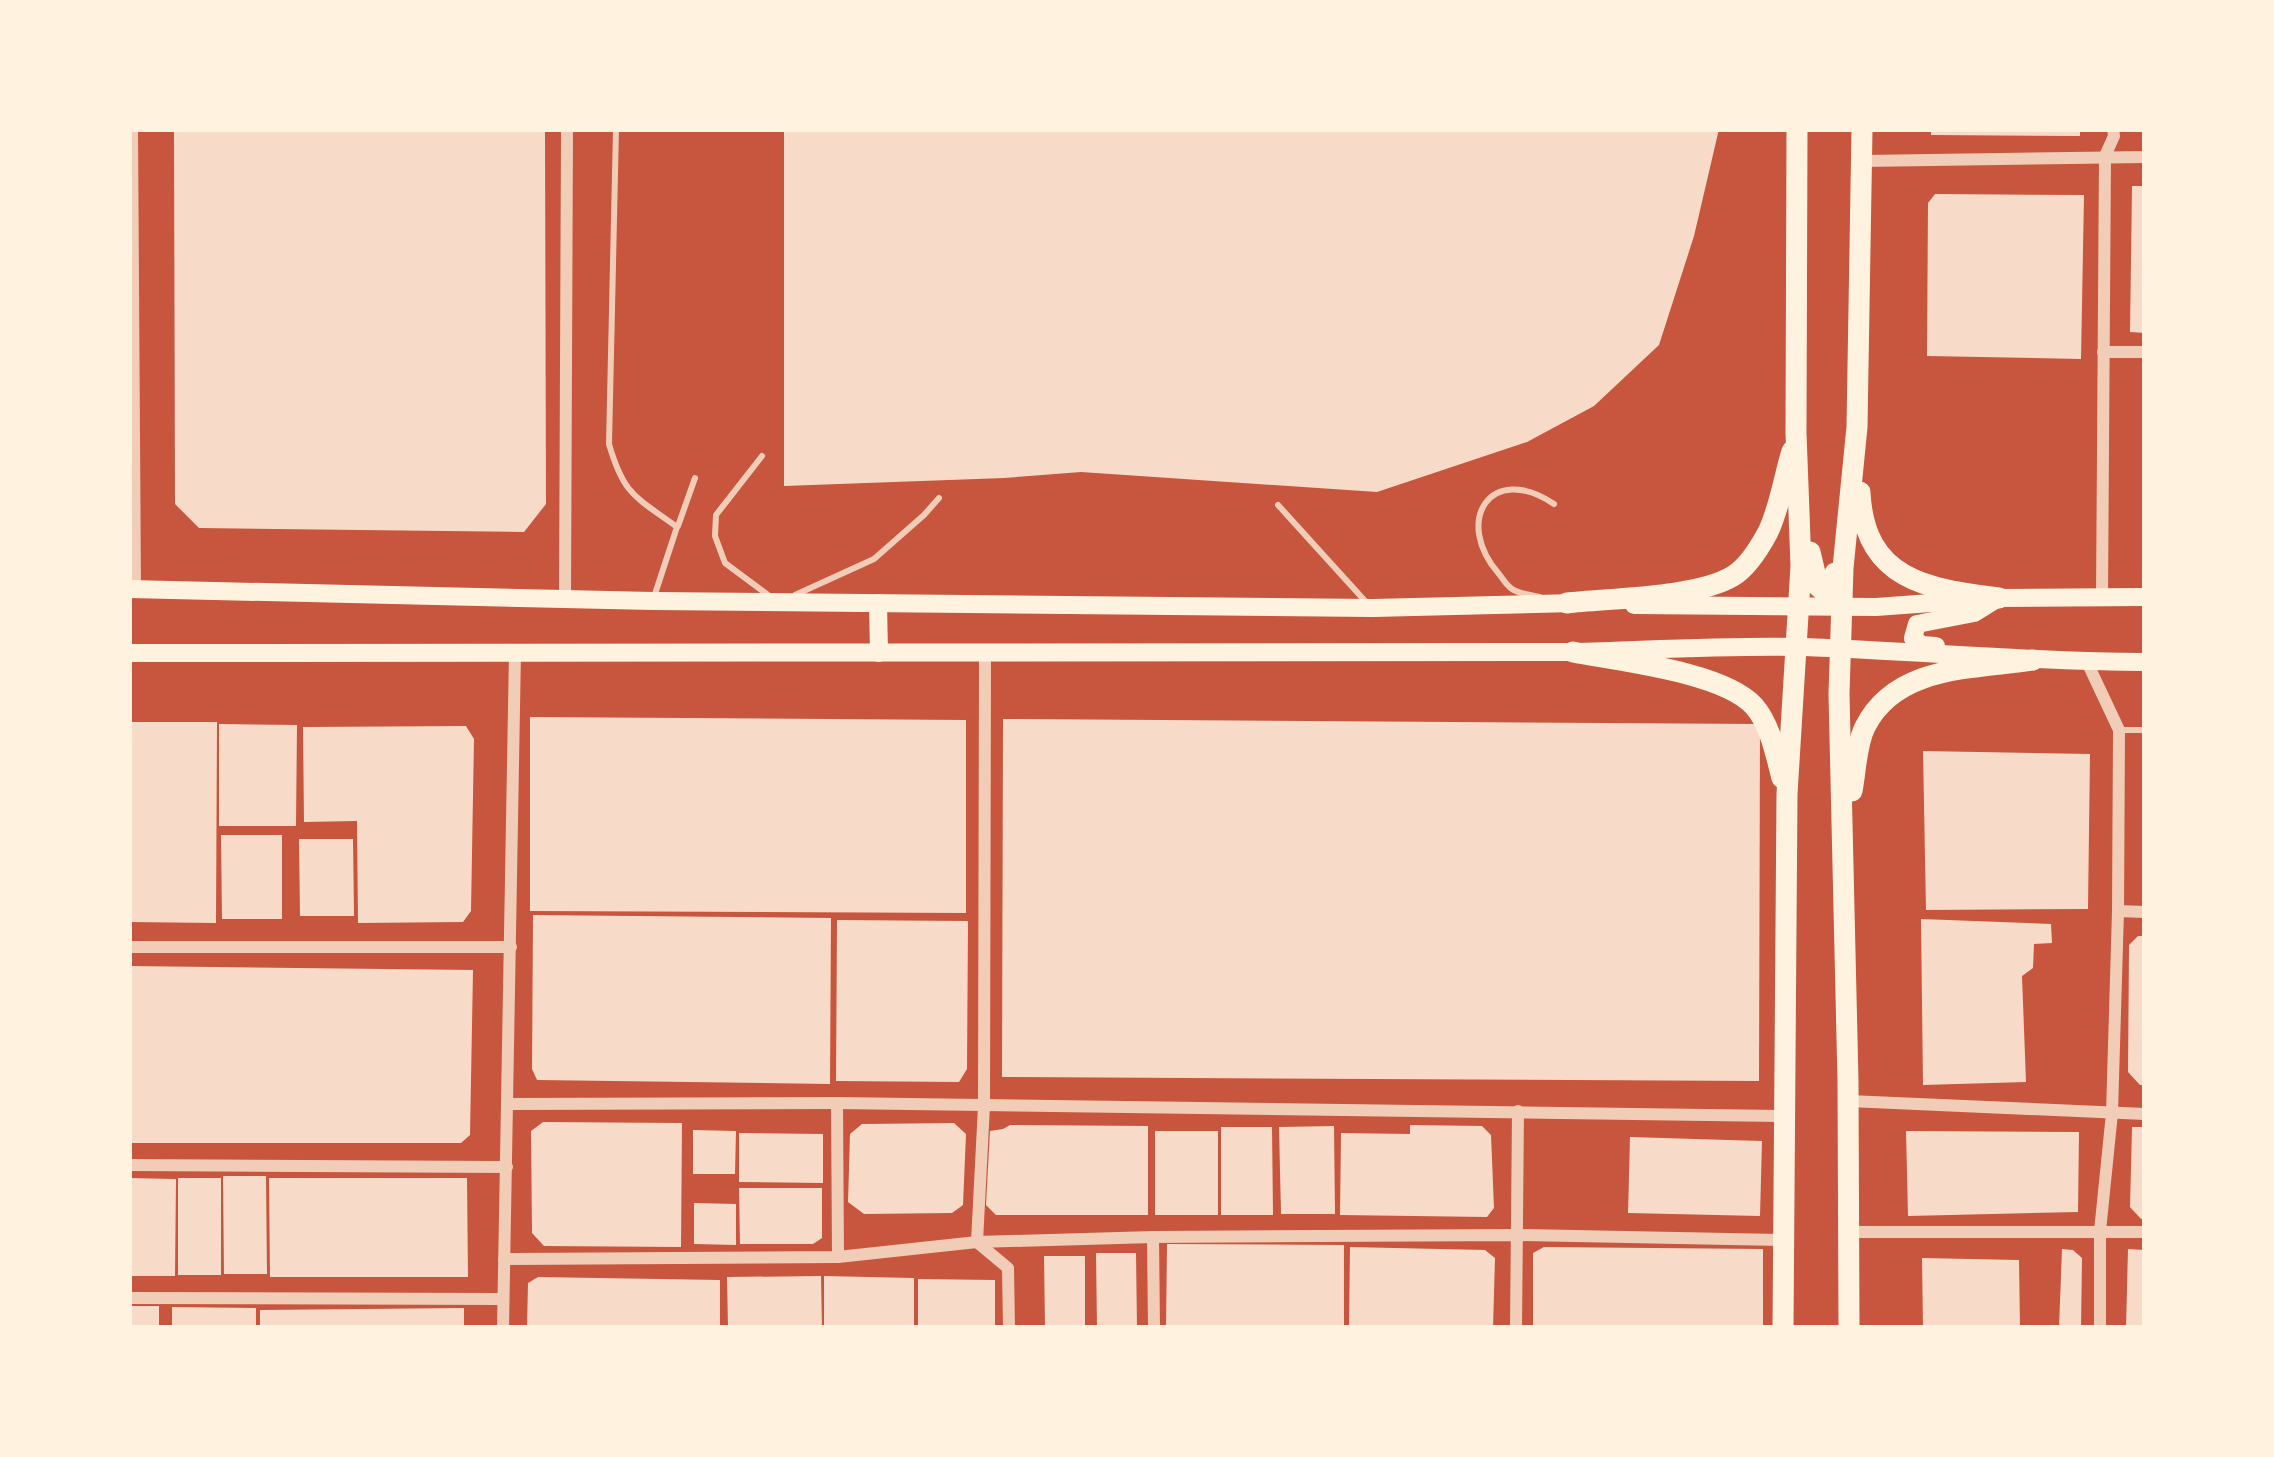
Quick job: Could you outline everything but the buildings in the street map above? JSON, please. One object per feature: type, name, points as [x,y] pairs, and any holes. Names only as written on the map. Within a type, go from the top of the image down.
[{"type":"main road","points":[[1783,1328],[1787,794],[1801,586],[1796,433],[1797,129]]},
{"type":"main road","points":[[1849,1328],[1840,694],[1841,605],[1857,427],[1862,129]]},
{"type":"main road","points":[[1857,427],[1864,528],[1879,553],[1891,567],[1942,591],[1999,598]]},
{"type":"main road","points":[[1567,603],[1674,592],[1735,575],[1768,532],[1796,433]]},
{"type":"main road","points":[[1801,516],[1818,586],[1826,593],[1834,588],[1846,530]]},
{"type":"main road","points":[[132,589],[652,601],[1373,608],[1567,603],[1876,607],[1999,598],[2145,597]]},
{"type":"main road","points":[[1987,655],[1922,644],[1913,638],[1916,624],[1974,613],[1999,598]]},
{"type":"main road","points":[[878,604],[879,652]]},
{"type":"main road","points":[[129,653],[1573,652],[1796,647],[2145,662]]},
{"type":"main road","points":[[1573,652],[1702,677],[1732,690],[1756,708],[1765,723],[1787,794]]},
{"type":"main road","points":[[1843,839],[1863,730],[1893,692],[1937,674],[2033,660]]},
{"type":"street","points":[[132,129],[132,589]]},
{"type":"street","points":[[565,598],[567,129]]},
{"type":"street","points":[[2102,596],[2105,156],[2114,129]]},
{"type":"street","points":[[1862,161],[2145,157]]},
{"type":"street","points":[[2104,352],[2145,352]]},
{"type":"street","points":[[503,1328],[515,652]]},
{"type":"street","points":[[977,1242],[984,1106],[985,653]]},
{"type":"street","points":[[2087,662],[2120,730],[2112,1113],[2100,1231],[2100,1328]]},
{"type":"street","points":[[2118,911],[2145,912]]},
{"type":"street","points":[[129,947],[511,947]]},
{"type":"street","points":[[1849,1101],[2145,1114]]},
{"type":"street","points":[[507,1104],[837,1102],[1784,1116]]},
{"type":"street","points":[[837,1102],[838,1257]]},
{"type":"street","points":[[1516,1328],[1518,1111]]},
{"type":"street","points":[[129,1166],[507,1167]]},
{"type":"street","points":[[1849,1232],[2145,1232]]},
{"type":"street","points":[[504,1259],[838,1257],[977,1242],[1154,1238],[1519,1235],[1782,1240]]},
{"type":"street","points":[[1154,1238],[1154,1328]]},
{"type":"street","points":[[977,1242],[1008,1268],[1009,1328]]},
{"type":"street","points":[[129,1298],[503,1299]]},
{"type":"lane","points":[[616,129],[609,444],[619,479],[635,497],[677,527]]},
{"type":"lane","points":[[762,456],[716,514],[715,536],[725,563],[779,602],[874,559],[939,498]]},
{"type":"lane","points":[[652,601],[695,478]]},
{"type":"lane","points":[[1554,504],[1514,486],[1492,496],[1478,523],[1478,540],[1513,590],[1567,603]]},
{"type":"lane","points":[[1278,506],[1373,608]]},
{"type":"lane","points":[[2120,730],[2145,730]]}]
